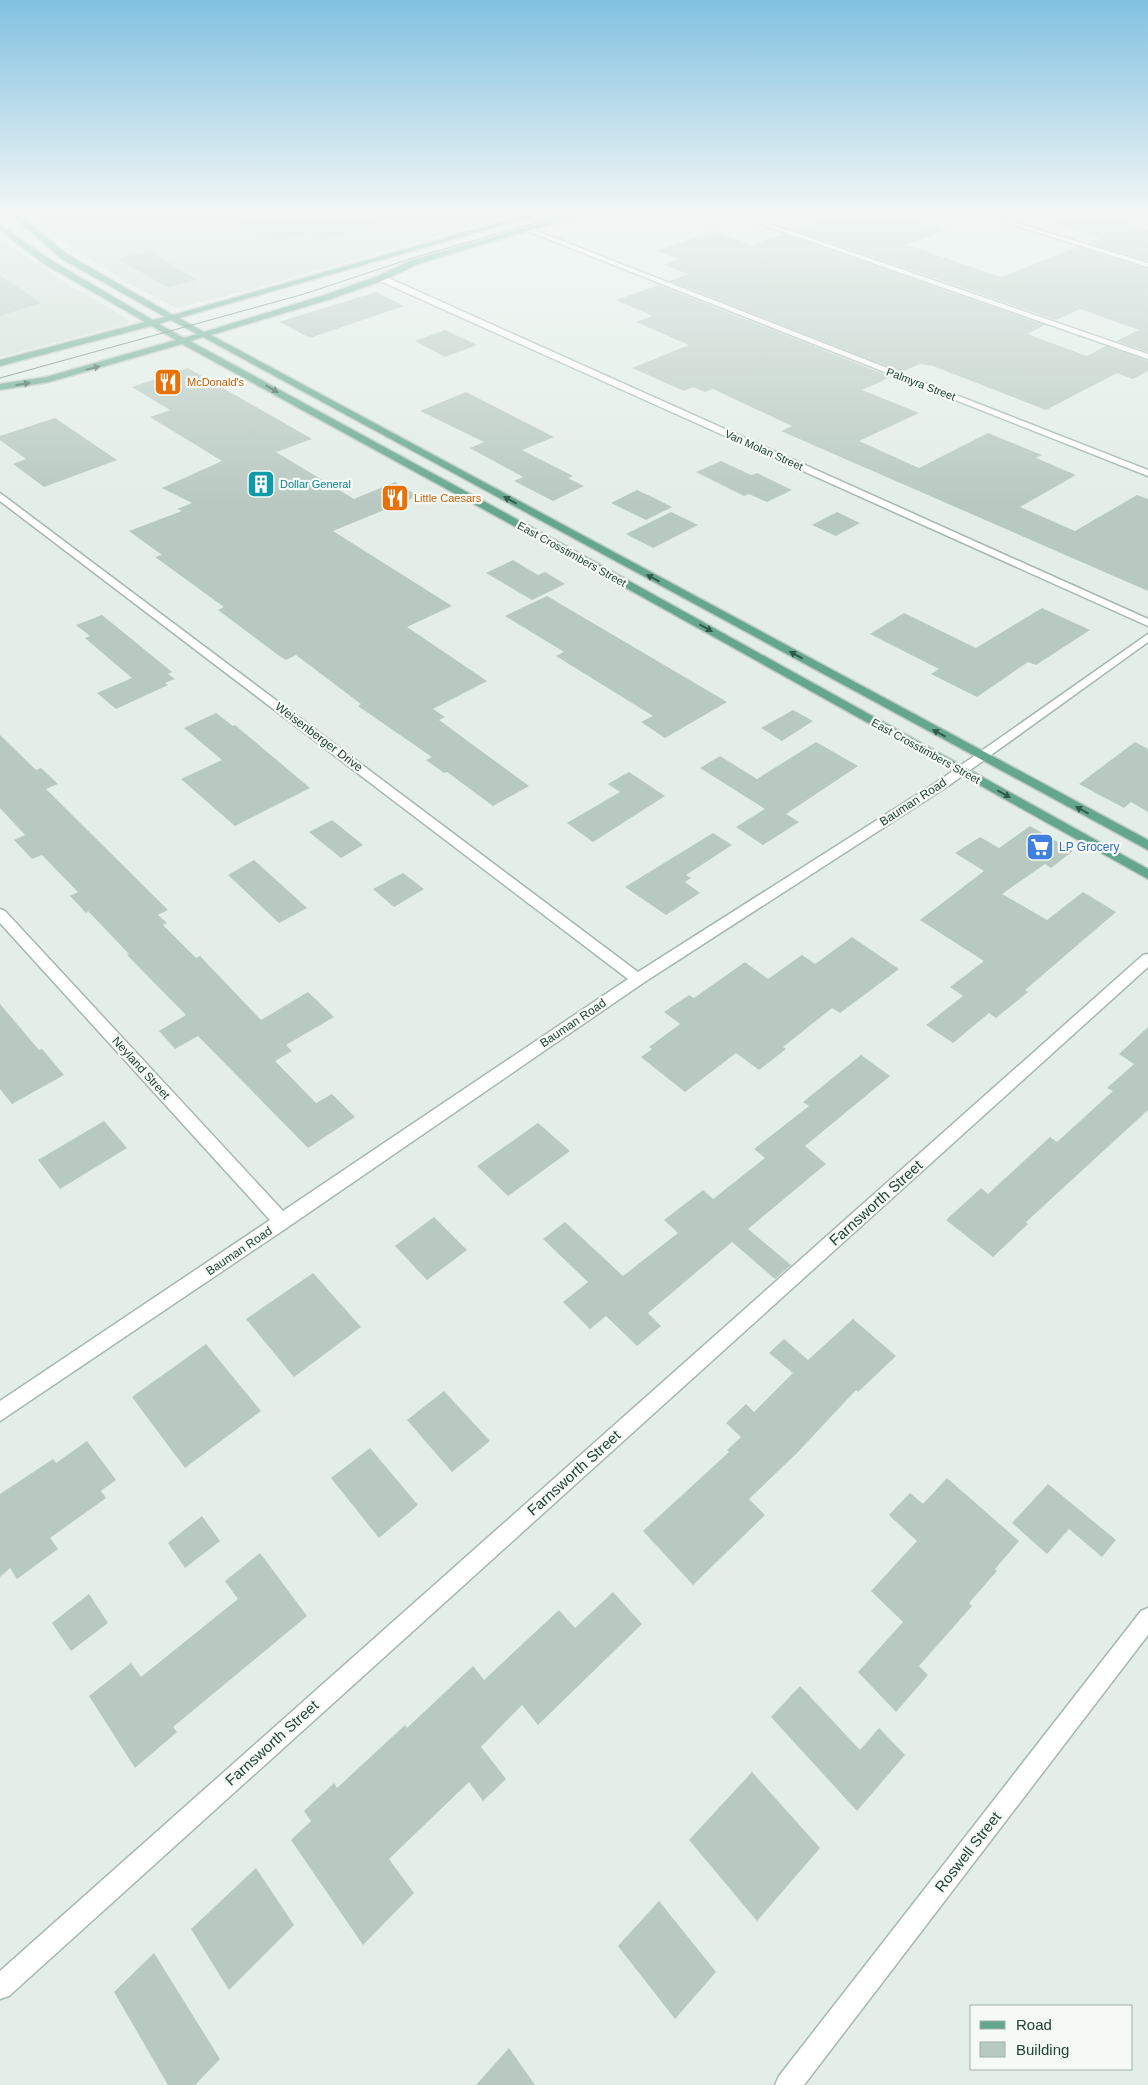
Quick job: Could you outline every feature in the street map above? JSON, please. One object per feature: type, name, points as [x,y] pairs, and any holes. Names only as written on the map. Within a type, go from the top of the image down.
[{"type":"main road","name":"East Crosstimbers Street","points":[[130,310],[741,647],[1148,875]]},
{"type":"main road","name":"East Crosstimbers Street","points":[[161,310],[1148,846]]},
{"type":"main road","points":[[0,363],[198,310]]},
{"type":"main road","points":[[0,387],[63,376],[284,310]]},
{"type":"main road","points":[[300,404],[321,397]]},
{"type":"main road","points":[[426,473],[445,465]]},
{"type":"main road","points":[[571,553],[592,545]]},
{"type":"main road","points":[[741,647],[760,636]]},
{"type":"street","name":"Van Molan Street","points":[[453,310],[1148,623]]},
{"type":"street","name":"Palmyra Street","points":[[734,310],[1148,473]]},
{"type":"street","points":[[1013,310],[1148,357]]},
{"type":"street","name":"Weisenberger Drive","points":[[0,496],[638,979]]},
{"type":"street","name":"Bauman Road","points":[[0,1412],[638,979],[962,770],[1148,637]]},
{"type":"street","name":"Neyland Street","points":[[0,914],[282,1222]]},
{"type":"street","name":"Farnsworth Street","points":[[0,1987],[1148,959]]},
{"type":"street","name":"Roswell Street","points":[[788,2085],[1148,1618]]},
{"type":"shaded area","points":[[0,310],[113,310],[130,320],[127,324],[0,357]]},
{"type":"building","points":[[0,310],[18,310],[0,316]]},
{"type":"building","points":[[317,310],[391,310],[310,338],[279,322]]},
{"type":"building","points":[[640,310],[723,310],[891,377],[862,390],[919,413],[859,441],[919,468],[988,433],[1042,455],[1036,458],[1076,475],[1020,507],[1075,531],[1137,495],[1148,499],[1148,591],[781,431],[792,426],[713,389],[705,392],[693,387],[684,391],[632,368],[689,345],[636,322],[653,316]]},
{"type":"building","points":[[744,310],[1003,310],[1045,325],[1027,334],[1087,356],[1106,346],[1148,361],[1148,371],[1133,379],[1117,373],[1046,410],[933,366],[920,364],[902,372]]},
{"type":"building","points":[[1028,310],[1077,310],[1056,320]]},
{"type":"building","points":[[1084,310],[1148,310],[1148,352],[1116,341],[1139,330]]},
{"type":"building","points":[[445,330],[477,345],[445,357],[415,341]]},
{"type":"building","points":[[188,368],[312,439],[276,452],[354,499],[395,482],[418,496],[333,531],[452,606],[407,627],[487,681],[433,709],[445,717],[439,720],[529,786],[493,806],[447,772],[444,773],[426,760],[432,757],[358,706],[361,704],[296,655],[286,660],[218,610],[224,607],[155,557],[162,555],[129,531],[182,511],[177,509],[192,503],[162,488],[222,461],[150,417],[170,410],[132,387]]},
{"type":"building","points":[[466,392],[554,437],[522,450],[573,476],[568,478],[584,486],[553,501],[514,481],[523,477],[470,448],[484,442],[420,411]]},
{"type":"building","points":[[55,418],[117,460],[44,487],[13,464],[26,459],[0,440],[0,436]]},
{"type":"building","points":[[721,461],[751,475],[757,473],[792,490],[767,502],[749,494],[744,496],[696,472]]},
{"type":"building","points":[[637,490],[672,507],[646,520],[611,503]]},
{"type":"building","points":[[671,512],[698,525],[653,548],[626,534]]},
{"type":"building","points":[[837,512],[860,523],[836,536],[812,525]]},
{"type":"building","points":[[513,560],[538,575],[545,572],[565,584],[532,600],[486,573]]},
{"type":"building","points":[[547,596],[727,702],[665,738],[641,722],[653,716],[556,656],[564,652],[505,616]]},
{"type":"building","points":[[1042,608],[1090,630],[1036,665],[1028,662],[977,697],[931,674],[939,669],[870,634],[904,613],[976,648]]},
{"type":"building","points":[[102,615],[172,672],[168,674],[175,679],[165,683],[168,685],[116,709],[97,693],[132,678],[85,638],[90,636],[76,625]]},
{"type":"building","points":[[793,710],[813,721],[782,741],[761,728]]},
{"type":"building","points":[[216,713],[233,726],[235,725],[310,788],[235,826],[181,779],[222,760],[184,728]]},
{"type":"building","points":[[0,735],[36,770],[41,768],[58,784],[46,789],[168,910],[158,915],[167,923],[163,925],[196,958],[200,956],[261,1020],[308,992],[334,1017],[286,1045],[292,1051],[275,1061],[316,1103],[332,1094],[355,1117],[308,1148],[198,1036],[175,1049],[159,1031],[186,1015],[127,955],[129,954],[88,911],[86,913],[70,896],[78,892],[42,855],[32,859],[14,840],[25,835],[0,808]]},
{"type":"building","points":[[816,742],[858,766],[786,814],[799,822],[763,845],[736,827],[765,809],[700,768],[720,756],[757,779]]},
{"type":"building","points":[[1135,742],[1148,749],[1148,812],[1131,802],[1124,808],[1079,784]]},
{"type":"building","points":[[629,772],[665,796],[593,842],[567,823],[620,792],[608,784]]},
{"type":"building","points":[[332,820],[363,845],[341,858],[309,832]]},
{"type":"building","points":[[1030,826],[1073,851],[1051,868],[1045,864],[1002,894],[1047,920],[1083,892],[1116,912],[1025,990],[1028,992],[996,1018],[989,1013],[953,1043],[926,1025],[963,996],[950,987],[984,961],[920,920],[984,871],[955,853],[980,837],[999,848]]},
{"type":"building","points":[[713,833],[732,845],[686,875],[691,878],[685,882],[700,893],[666,915],[625,887]]},
{"type":"building","points":[[254,860],[307,908],[279,923],[228,875]]},
{"type":"building","points":[[403,873],[424,889],[394,907],[373,889]]},
{"type":"building","points":[[852,937],[899,969],[840,1013],[832,1008],[783,1047],[786,1049],[759,1070],[736,1053],[685,1092],[641,1057],[652,1049],[649,1047],[680,1024],[664,1012],[689,995],[694,998],[745,962],[768,979],[802,955],[815,964]]},
{"type":"building","points":[[0,1004],[39,1050],[42,1049],[64,1075],[12,1104],[0,1089]]},
{"type":"building","points":[[1148,1027],[1148,1110],[1026,1222],[1028,1224],[993,1257],[946,1220],[981,1188],[988,1194],[1050,1137],[1057,1142],[1113,1091],[1107,1088],[1134,1064],[1119,1054]]},
{"type":"building","points":[[861,1055],[890,1076],[805,1146],[826,1164],[748,1229],[791,1265],[775,1279],[732,1242],[648,1313],[661,1326],[637,1346],[606,1316],[590,1329],[563,1302],[588,1282],[543,1239],[565,1222],[623,1276],[678,1233],[664,1220],[703,1190],[713,1199],[765,1158],[754,1149],[809,1106],[803,1102]]},
{"type":"building","points":[[104,1121],[127,1148],[60,1189],[38,1160]]},
{"type":"building","points":[[538,1123],[570,1151],[508,1196],[477,1166]]},
{"type":"building","points":[[434,1217],[467,1250],[427,1280],[395,1246]]},
{"type":"building","points":[[313,1273],[361,1327],[294,1377],[246,1319]]},
{"type":"building","points":[[853,1319],[896,1356],[858,1392],[856,1390],[797,1453],[749,1499],[765,1515],[693,1585],[643,1531],[729,1452],[727,1450],[741,1437],[726,1423],[746,1404],[754,1412],[793,1373],[769,1353],[784,1339],[808,1360]]},
{"type":"building","points":[[206,1344],[261,1411],[185,1468],[132,1397]]},
{"type":"building","points":[[444,1391],[490,1441],[452,1472],[407,1420]]},
{"type":"building","points":[[87,1441],[116,1480],[101,1491],[106,1498],[50,1538],[58,1549],[17,1579],[10,1568],[0,1577],[0,1494],[53,1459],[56,1463]]},
{"type":"building","points":[[370,1448],[418,1505],[379,1538],[331,1478]]},
{"type":"building","points":[[947,1478],[1019,1541],[995,1569],[997,1571],[969,1603],[972,1606],[919,1666],[928,1675],[896,1712],[858,1672],[903,1622],[871,1591],[917,1541],[889,1515],[910,1493],[923,1504]]},
{"type":"building","points":[[1048,1484],[1116,1540],[1102,1557],[1069,1529],[1047,1554],[1012,1523]]},
{"type":"building","points":[[202,1516],[220,1541],[185,1568],[168,1543]]},
{"type":"building","points":[[260,1553],[307,1616],[173,1727],[177,1732],[135,1768],[89,1696],[131,1663],[141,1677],[238,1599],[225,1581]]},
{"type":"building","points":[[613,1592],[642,1624],[538,1725],[522,1705],[481,1747],[506,1779],[483,1801],[469,1782],[389,1859],[414,1893],[363,1945],[291,1840],[311,1821],[304,1811],[334,1783],[337,1788],[405,1725],[407,1728],[473,1666],[484,1680],[559,1610],[575,1628]]},
{"type":"building","points":[[89,1594],[108,1623],[71,1651],[52,1623]]},
{"type":"building","points":[[800,1686],[860,1750],[879,1728],[905,1755],[857,1811],[771,1717]]},
{"type":"building","points":[[752,1772],[820,1848],[757,1921],[689,1840]]},
{"type":"building","points":[[256,1868],[294,1925],[229,1990],[191,1929]]},
{"type":"building","points":[[659,1901],[716,1972],[675,2019],[618,1946]]},
{"type":"building","points":[[154,1953],[220,2059],[195,2085],[168,2085],[114,1992]]},
{"type":"building","points":[[509,2048],[535,2085],[476,2085]]},
{"type":"tram line","points":[[0,378],[245,310]]},
{"type":"place","name":"McDonald's","points":[[168,382]]},
{"type":"place","name":"Dollar General","points":[[261,484]]},
{"type":"place","name":"Little Caesars","points":[[395,498]]},
{"type":"place","name":"LP Grocery","points":[[1040,847]]}]
